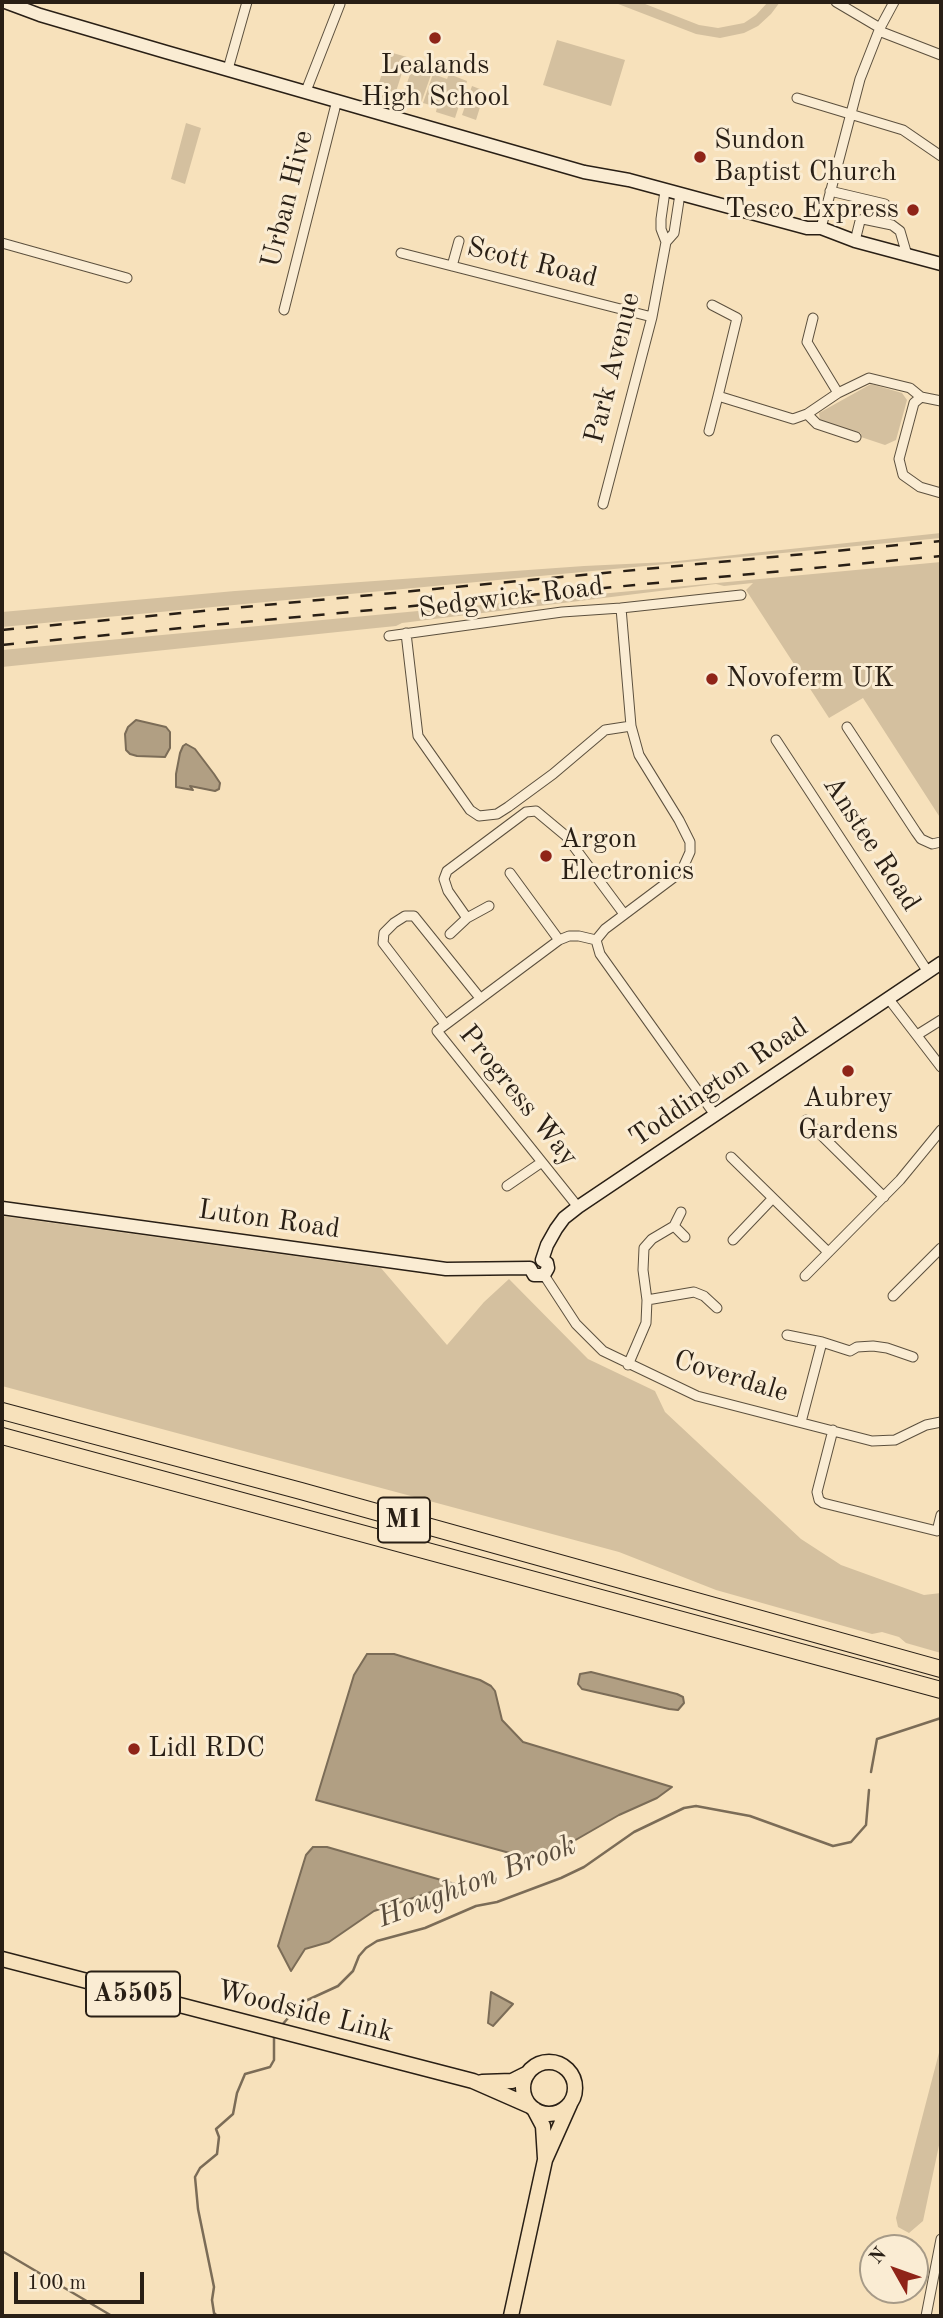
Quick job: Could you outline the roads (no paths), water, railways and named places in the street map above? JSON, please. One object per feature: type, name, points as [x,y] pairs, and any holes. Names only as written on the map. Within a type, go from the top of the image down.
[{"type":"highway","points":[[2,1401],[197,1456],[301,1491]]},
{"type":"highway","name":"M1","points":[[2,1411],[301,1491],[941,1670]]},
{"type":"highway","name":"M1","points":[[2,1436],[941,1689]]},
{"type":"main road","points":[[5,2],[40,15],[584,172],[629,180],[807,228],[821,228],[855,241],[941,264]]},
{"type":"main road","name":"Toddington Road","points":[[542,1259],[556,1229],[578,1207],[941,963]]},
{"type":"main road","name":"Luton Road","points":[[2,1208],[446,1269],[530,1268]]},
{"type":"main road","points":[[542,1259],[548,1268],[544,1275],[534,1275],[530,1268],[534,1261],[542,1259]]},
{"type":"main road","name":"Woodside Link","points":[[2,1959],[473,2081],[532,2108]]},
{"type":"main road","name":"A5505","points":[[511,2316],[545,2160],[575,2090],[575,2081],[566,2068],[559,2064],[537,2065],[528,2073],[523,2087],[524,2094],[542,2126],[545,2160]]},
{"type":"main road","name":"Woodside Link","points":[[473,2081],[506,2082],[517,2080],[528,2073]]},
{"type":"main road","name":"A5505","points":[[532,2108],[553,2114],[570,2104]]},
{"type":"street","points":[[228,69],[247,2]]},
{"type":"street","points":[[836,2],[879,29],[941,55]]},
{"type":"street","points":[[821,228],[850,113],[879,29],[894,2]]},
{"type":"street","points":[[306,91],[340,5]]},
{"type":"street","points":[[797,98],[903,130],[941,156]]},
{"type":"street","name":"Urban Hive","points":[[284,310],[337,100]]},
{"type":"street","name":"Park Avenue","points":[[664,191],[661,229],[666,242]]},
{"type":"street","points":[[830,191],[886,204]]},
{"type":"street","name":"Park Avenue","points":[[603,504],[652,317],[666,242],[674,233],[680,194]]},
{"type":"street","points":[[855,241],[860,221],[863,219],[892,225],[900,231],[907,256]]},
{"type":"street","points":[[452,266],[459,242]]},
{"type":"street","points":[[2,243],[127,278]]},
{"type":"street","name":"Scott Road","points":[[401,253],[652,317]]},
{"type":"street","points":[[709,431],[737,318],[712,306]]},
{"type":"street","points":[[813,318],[807,342],[838,393]]},
{"type":"street","points":[[718,396],[793,419],[807,414],[838,393],[869,378],[910,388],[921,397],[941,401]]},
{"type":"street","points":[[921,397],[914,403],[899,459],[903,475],[920,487],[941,493]]},
{"type":"street","points":[[807,414],[817,424],[856,437]]},
{"type":"street","name":"Sedgwick Road","points":[[389,636],[562,612],[740,594]]},
{"type":"street","name":"Sedgwick Road","points":[[596,940],[599,934],[624,914],[681,872],[691,852],[690,842],[679,820],[639,755],[631,726],[621,608]]},
{"type":"street","name":"Sedgwick Road","points":[[406,633],[418,736],[470,810],[479,816],[489,816],[508,807],[606,730],[631,726]]},
{"type":"street","points":[[847,727],[921,839],[932,844],[941,842]]},
{"type":"street","name":"Anstee Road","points":[[776,740],[928,972]]},
{"type":"street","points":[[467,918],[448,891],[444,878],[447,871],[531,810],[542,814],[566,836],[624,914]]},
{"type":"street","points":[[510,873],[559,940],[569,936],[596,940],[600,954],[715,1115]]},
{"type":"street","points":[[450,934],[467,918],[489,905]]},
{"type":"street","points":[[444,1024],[383,943],[384,933],[394,922],[405,916],[414,916],[480,999]]},
{"type":"street","name":"Progress Way","points":[[559,940],[437,1031],[578,1207]]},
{"type":"street","points":[[888,998],[941,1067]]},
{"type":"street","points":[[917,1035],[941,1020]]},
{"type":"street","points":[[806,1120],[884,1197]]},
{"type":"street","points":[[805,1276],[884,1197],[941,1130]]},
{"type":"street","points":[[731,1157],[828,1252]]},
{"type":"street","points":[[507,1186],[542,1162]]},
{"type":"street","points":[[733,1240],[773,1198]]},
{"type":"street","points":[[628,1364],[646,1323],[644,1248],[659,1234],[674,1226],[681,1212]]},
{"type":"street","points":[[674,1226],[685,1237]]},
{"type":"street","points":[[893,1296],[941,1248]]},
{"type":"street","name":"Coverdale","points":[[544,1275],[576,1324],[603,1351],[697,1396],[872,1441],[895,1440],[926,1425],[941,1422]]},
{"type":"street","points":[[647,1300],[694,1292],[704,1296],[717,1308]]},
{"type":"street","points":[[787,1335],[850,1351],[857,1347],[873,1346],[913,1357]]},
{"type":"street","points":[[801,1422],[822,1342]]},
{"type":"street","points":[[833,1430],[817,1492],[819,1500],[832,1506],[939,1531],[941,1515]]},
{"type":"street","points":[[926,2316],[941,2239]]},
{"type":"waterway","name":"Houghton Brook","points":[[871,1772],[877,1739],[941,1718]]},
{"type":"waterway","name":"Houghton Brook","points":[[282,2025],[301,2003],[338,1986],[353,1971],[359,1956],[377,1941],[425,1928],[476,1906],[497,1902],[561,1878],[584,1867],[634,1832],[684,1808],[696,1806],[750,1816],[833,1846],[851,1842],[866,1825],[869,1790]]},
{"type":"waterway","name":"Houghton Brook","points":[[217,2316],[214,2313],[214,2287],[198,2209],[195,2177],[200,2168],[217,2154],[219,2137],[216,2129],[233,2114],[237,2093],[245,2074],[270,2067],[274,2060],[274,2035]]},
{"type":"waterway","points":[[2,2251],[112,2316]]},
{"type":"railway","points":[[2,630],[941,541]]},
{"type":"railway","points":[[2,645],[941,556]]},
{"type":"place","name":"Lealands High School","points":[[435,38]]},
{"type":"place","name":"Sundon Baptist Church","points":[[700,157]]},
{"type":"place","name":"Tesco Express","points":[[913,210]]},
{"type":"place","name":"Novoferm UK","points":[[712,679]]},
{"type":"place","name":"Argon Electronics","points":[[546,856]]},
{"type":"place","name":"Aubrey Gardens","points":[[848,1071]]},
{"type":"place","name":"Lidl RDC","points":[[134,1749]]}]
